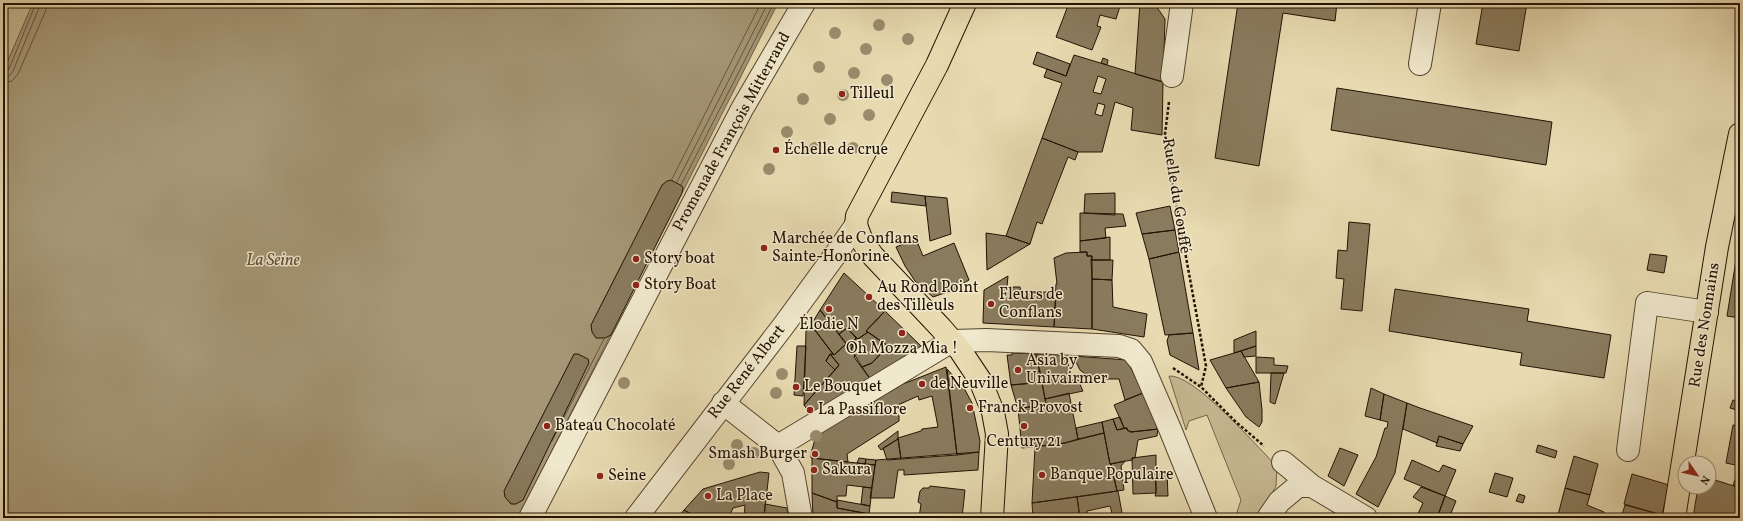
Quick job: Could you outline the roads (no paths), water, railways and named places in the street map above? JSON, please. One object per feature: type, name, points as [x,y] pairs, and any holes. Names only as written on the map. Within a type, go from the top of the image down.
[{"type":"main road","points":[[965,3],[937,65],[857,216],[856,224],[862,241],[872,256],[952,341],[980,380],[994,412],[997,434],[992,518]]},
{"type":"main road","name":"Rue des Nonnains","points":[[1674,518],[1717,247],[1740,134]]},
{"type":"street","name":"Promenade François Mitterrand","points":[[530,518],[742,109],[804,3]]},
{"type":"street","points":[[1172,76],[1182,3]]},
{"type":"street","points":[[1420,64],[1430,3]]},
{"type":"street","name":"Rue René Albert","points":[[636,518],[663,485],[723,403],[784,325],[856,224]]},
{"type":"street","points":[[1628,450],[1647,303],[1707,312]]},
{"type":"street","points":[[778,446],[952,341],[988,340],[1119,346],[1132,350],[1141,362],[1206,518]]},
{"type":"street","points":[[723,403],[778,446],[793,473],[801,518]]},
{"type":"street","points":[[1283,462],[1312,486],[1366,518]]},
{"type":"street","points":[[1268,518],[1279,502],[1298,486],[1312,486]]},
{"type":"water","name":"La Seine","points":[[33,3],[778,3],[518,518],[3,518],[3,72]]},
{"type":"place","name":"Tilleul","points":[[842,94]]},
{"type":"place","name":"Échelle de crue","points":[[776,150]]},
{"type":"place","name":"Marchée de Conflans Sainte-Honorine","points":[[764,248]]},
{"type":"place","name":"Story boat","points":[[636,259]]},
{"type":"place","name":"Story Boat","points":[[636,285]]},
{"type":"place","name":"Au Rond Point des Tilleuls","points":[[869,297]]},
{"type":"place","name":"Fleurs de Conflans","points":[[991,304]]},
{"type":"place","name":"Élodie N","points":[[829,309]]},
{"type":"place","name":"Oh Mozza Mia !","points":[[902,333]]},
{"type":"place","name":"Asia by Univairmer","points":[[1018,370]]},
{"type":"place","name":"de Neuville","points":[[922,384]]},
{"type":"place","name":"Le Bouquet","points":[[796,387]]},
{"type":"place","name":"Franck Provost","points":[[970,408]]},
{"type":"place","name":"La Passiflore","points":[[810,410]]},
{"type":"place","name":"Bateau Chocolaté","points":[[547,426]]},
{"type":"place","name":"Century 21","points":[[1024,426]]},
{"type":"place","name":"Smash Burger","points":[[815,454]]},
{"type":"place","name":"Sakura","points":[[814,470]]},
{"type":"place","name":"Banque Populaire","points":[[1042,475]]},
{"type":"place","name":"Seine","points":[[600,476]]},
{"type":"place","name":"La Place","points":[[708,496]]}]
